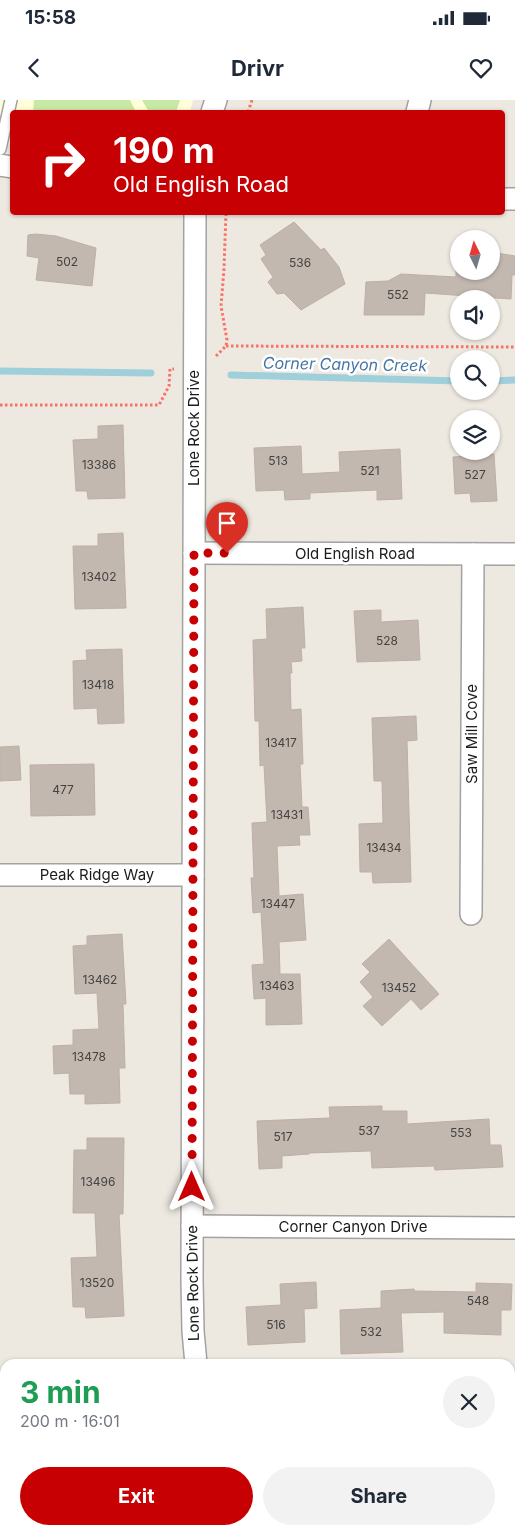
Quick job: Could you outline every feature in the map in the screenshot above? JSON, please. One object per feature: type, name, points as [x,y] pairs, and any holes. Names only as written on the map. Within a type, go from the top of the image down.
[{"type":"street","name":"Lone Rock Drive","points":[[195,215],[192,1322],[196,1359]]},
{"type":"street","name":"Old English Road","points":[[194,553],[515,554]]},
{"type":"street","name":"Saw Mill Cove","points":[[471,914],[473,554]]},
{"type":"street","name":"Peak Ridge Way","points":[[0,875],[193,875]]},
{"type":"street","name":"Corner Canyon Drive","points":[[192,1226],[515,1228]]},
{"type":"lane","points":[[0,149],[11,100]]},
{"type":"path","points":[[216,363],[216,356],[226,346],[227,336],[221,306],[226,215]]},
{"type":"path","points":[[226,346],[515,347]]},
{"type":"path","points":[[0,405],[160,405],[170,386],[170,369]]},
{"type":"shaded area","points":[[0,100],[193,100],[190,110],[10,110],[10,145],[0,143]]},
{"type":"green space","points":[[34,100],[130,100],[135,110],[33,110]]},
{"type":"green space","points":[[142,100],[180,100],[177,110],[148,110]]},
{"type":"building","points":[[294,222],[321,250],[324,248],[339,267],[345,284],[301,310],[284,293],[277,294],[268,282],[273,277],[261,259],[266,255],[260,245]]},
{"type":"building","points":[[28,235],[56,236],[96,248],[92,286],[36,280],[39,258],[27,256]]},
{"type":"building","points":[[500,254],[515,256],[515,275],[512,275],[511,299],[500,298],[500,290],[450,290],[450,295],[425,293],[424,315],[364,315],[366,282],[388,281],[401,274],[450,277],[450,280],[500,280]]},
{"type":"building","points":[[123,425],[125,498],[88,499],[87,491],[76,491],[73,440],[98,439],[98,426]]},
{"type":"building","points":[[301,446],[302,474],[340,472],[339,452],[400,449],[402,499],[377,500],[377,490],[310,493],[310,499],[285,500],[284,490],[256,491],[254,448]]},
{"type":"building","points":[[453,460],[494,460],[497,501],[471,502],[470,493],[455,494]]},
{"type":"building","points":[[123,533],[126,608],[75,609],[73,546],[98,546],[98,534]]},
{"type":"building","points":[[303,607],[305,648],[301,648],[302,661],[291,662],[291,710],[301,709],[303,764],[300,764],[302,807],[308,807],[310,835],[299,835],[300,845],[277,846],[279,896],[303,894],[306,940],[279,942],[280,974],[300,974],[302,1024],[266,1025],[266,998],[254,999],[252,965],[264,964],[261,912],[253,913],[251,878],[254,878],[252,823],[267,822],[264,765],[260,766],[259,721],[255,721],[253,640],[267,639],[266,609]]},
{"type":"building","points":[[381,610],[381,622],[418,620],[420,660],[357,662],[354,611]]},
{"type":"building","points":[[122,649],[124,723],[98,724],[97,708],[74,709],[73,661],[87,660],[86,650]]},
{"type":"building","points":[[416,716],[417,740],[407,741],[411,882],[373,883],[372,872],[360,872],[359,824],[383,823],[382,781],[374,781],[372,718]]},
{"type":"building","points":[[19,746],[21,780],[0,781],[0,747]]},
{"type":"building","points":[[94,764],[95,815],[31,816],[30,765]]},
{"type":"building","points":[[122,934],[126,1004],[123,1004],[125,1068],[119,1068],[120,1103],[85,1104],[85,1094],[70,1094],[69,1073],[54,1074],[53,1046],[73,1045],[73,1030],[99,1029],[97,993],[75,994],[73,946],[87,945],[87,936]]},
{"type":"building","points":[[389,939],[439,994],[421,1010],[411,999],[382,1026],[363,1006],[373,997],[360,982],[370,972],[362,964]]},
{"type":"building","points":[[382,1106],[382,1111],[407,1111],[407,1124],[489,1119],[490,1145],[501,1145],[503,1167],[435,1170],[434,1166],[372,1168],[371,1151],[282,1156],[282,1168],[259,1169],[257,1121],[330,1118],[329,1107]]},
{"type":"building","points":[[87,1138],[124,1138],[123,1214],[119,1214],[124,1316],[86,1318],[85,1307],[73,1307],[71,1258],[97,1257],[95,1213],[73,1213],[74,1150],[87,1150]]},
{"type":"building","points":[[316,1282],[317,1308],[304,1309],[305,1342],[248,1345],[246,1307],[281,1305],[280,1284]]},
{"type":"building","points":[[476,1283],[512,1284],[511,1310],[501,1310],[501,1335],[444,1333],[444,1312],[401,1313],[403,1352],[341,1354],[340,1310],[381,1308],[381,1291],[414,1289],[414,1291],[476,1292]]},
{"type":"waterway","name":"Corner Canyon Creek","points":[[0,371],[151,373]]},
{"type":"waterway","name":"Corner Canyon Creek","points":[[231,375],[450,381]]},
{"type":"waterway","name":"Corner Canyon Creek","points":[[500,381],[515,380]]},
{"type":"route","points":[[192,1187],[194,553],[227,553]]}]
